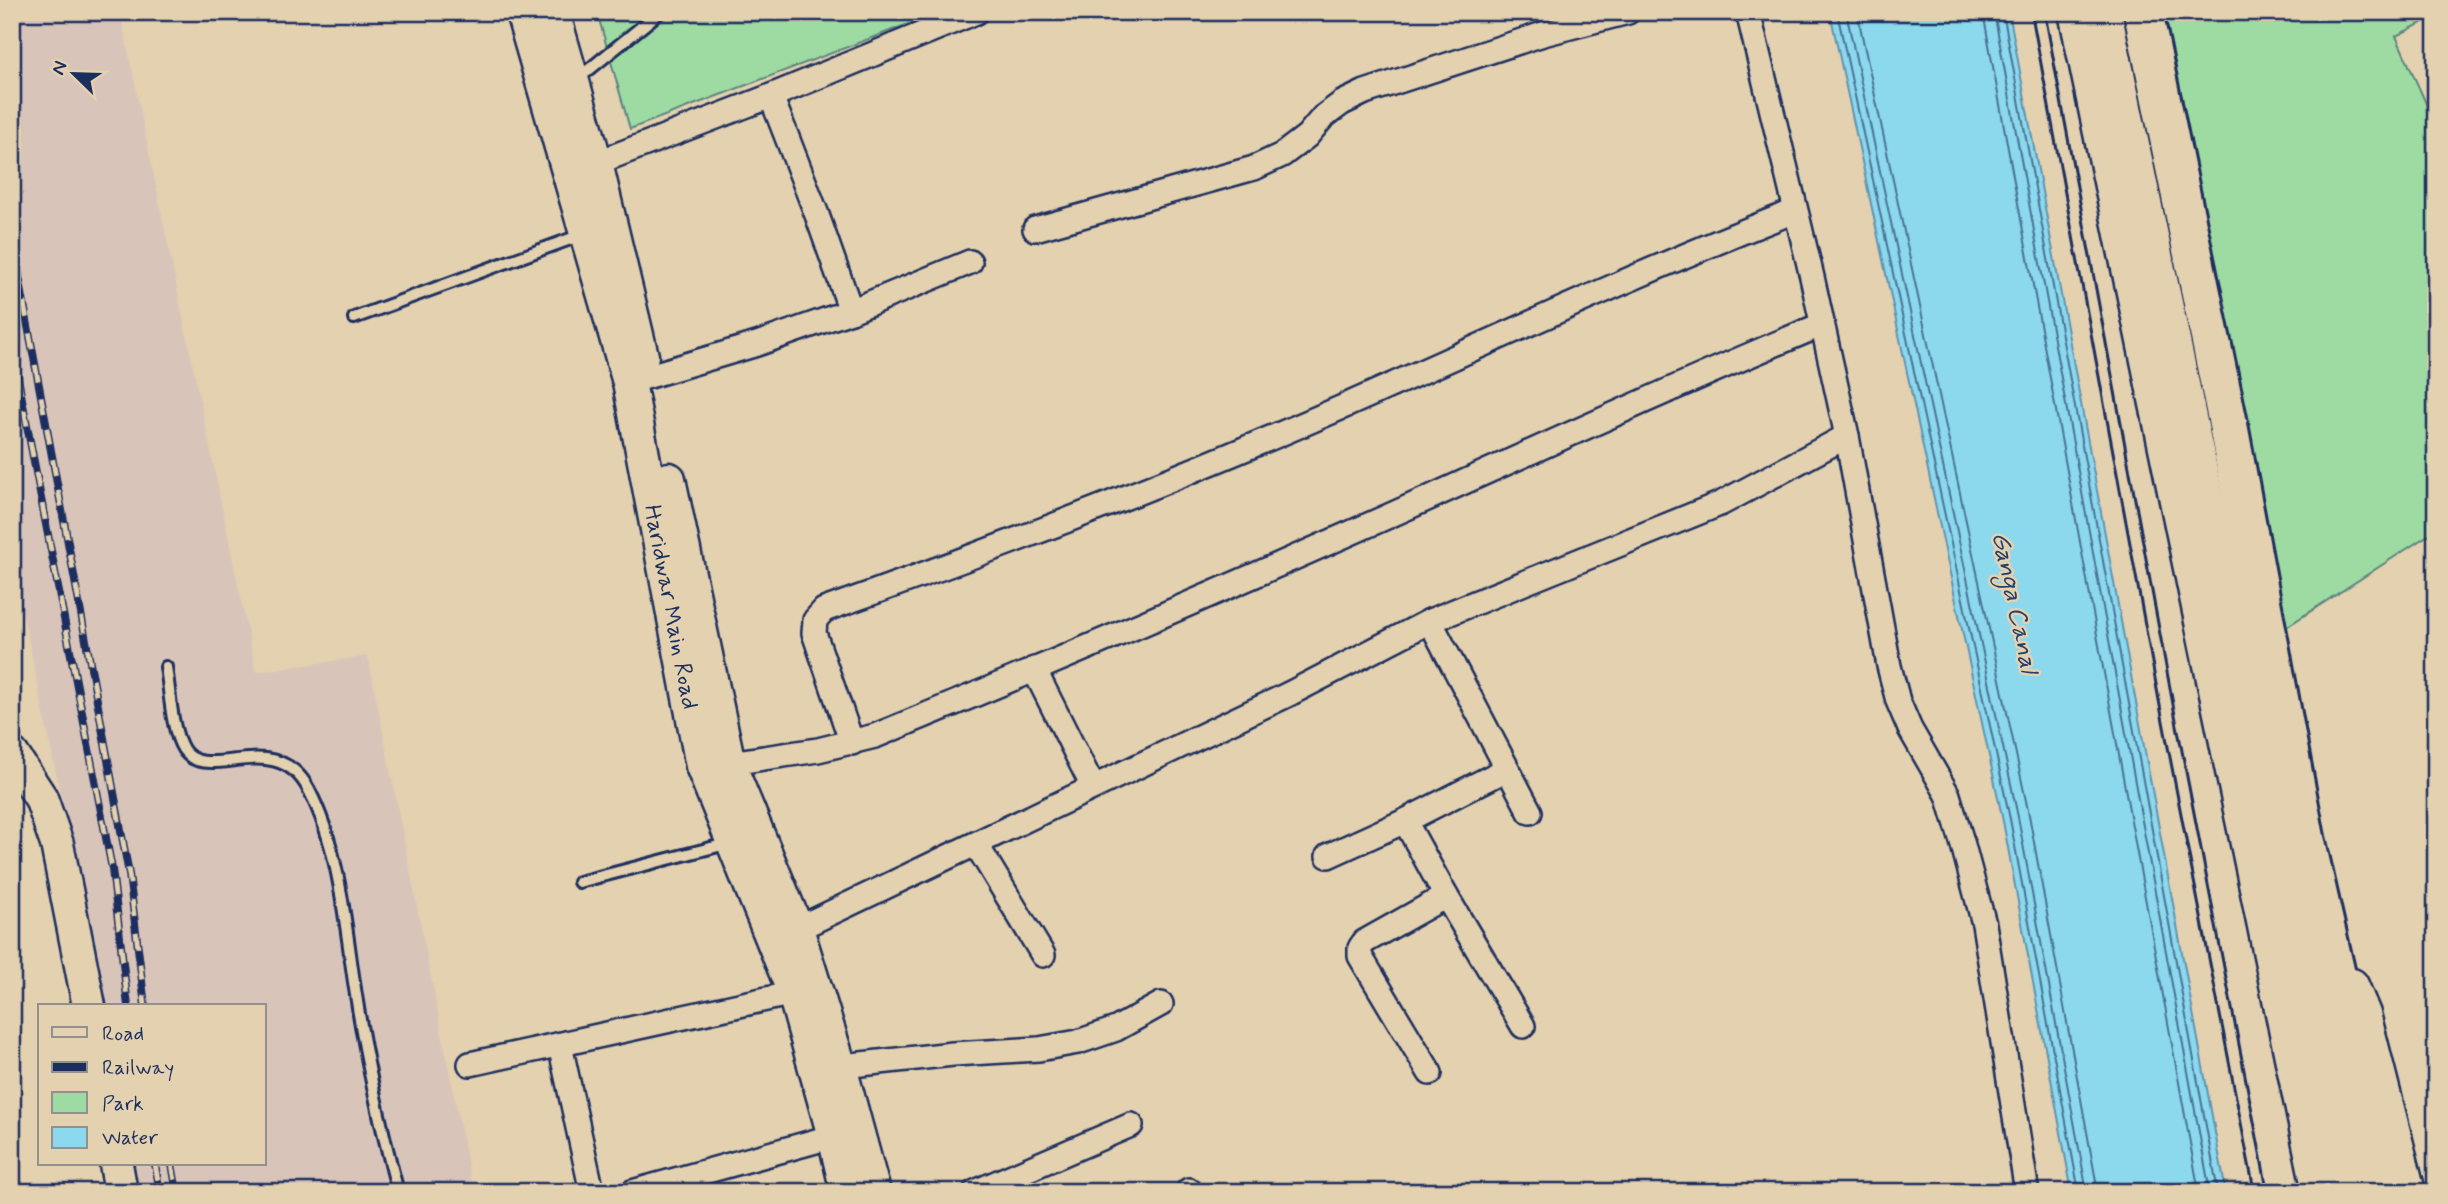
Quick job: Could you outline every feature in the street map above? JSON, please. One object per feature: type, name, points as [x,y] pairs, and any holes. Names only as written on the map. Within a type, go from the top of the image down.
[{"type":"highway","points":[[2102,12],[2348,1192]]},
{"type":"highway","points":[[2143,12],[2227,419],[2305,838],[2385,1192]]},
{"type":"main road","name":"Haridwar Main Road","points":[[522,12],[586,233],[638,379]]},
{"type":"main road","name":"Haridwar Main Road","points":[[553,12],[596,163],[715,765],[733,843],[794,993],[828,1068],[874,1192]]},
{"type":"main road","points":[[2075,12],[2255,893],[2319,1192]]},
{"type":"main road","points":[[12,754],[41,798],[57,844],[89,1004]]},
{"type":"main road","name":"Haridwar Main Road","points":[[715,765],[797,929],[828,1068],[834,1136],[847,1192]]},
{"type":"main road","points":[[2323,916],[2364,1014],[2409,1192]]},
{"type":"main road","points":[[116,1166],[121,1192]]},
{"type":"street","points":[[596,163],[771,96],[976,12]]},
{"type":"street","points":[[1035,229],[1254,168],[1282,155],[1307,136],[1332,110],[1365,92],[1544,34],[1628,12]]},
{"type":"street","points":[[1748,12],[1847,436],[1889,666],[1898,701],[1910,729],[1948,795],[1984,924],[2027,1192]]},
{"type":"street","points":[[771,96],[851,311]]},
{"type":"street","points":[[852,743],[814,633],[815,620],[824,610],[992,550],[1172,479],[1342,407],[1693,251],[1795,211]]},
{"type":"street","points":[[638,379],[757,344],[851,311],[970,262]]},
{"type":"street","points":[[715,765],[852,743],[875,736],[1427,499],[1684,382],[1821,325]]},
{"type":"street","points":[[797,929],[1289,694],[1430,621],[1723,503],[1847,436]]},
{"type":"street","points":[[1430,621],[1530,812]]},
{"type":"street","points":[[1034,669],[1093,787]]},
{"type":"street","points":[[1328,856],[1405,821],[1507,769]]},
{"type":"street","points":[[1405,821],[1523,1026]]},
{"type":"street","points":[[976,844],[1043,955]]},
{"type":"street","points":[[1430,1073],[1360,956],[1360,948],[1364,942],[1447,897]]},
{"type":"street","points":[[470,1064],[794,993]]},
{"type":"street","points":[[828,1068],[953,1054],[1039,1049],[1078,1042],[1116,1029],[1161,1004]]},
{"type":"street","points":[[560,1045],[592,1192]]},
{"type":"street","points":[[975,1192],[1131,1125]]},
{"type":"street","points":[[632,1192],[834,1136]]},
{"type":"lane","points":[[573,83],[660,12]]},
{"type":"lane","points":[[2038,12],[2260,1192]]},
{"type":"lane","points":[[354,318],[586,233]]},
{"type":"lane","points":[[166,667],[177,736],[185,751],[194,759],[208,762],[277,759],[293,769],[308,788],[326,832],[337,880],[356,999],[398,1192]]},
{"type":"lane","points":[[579,883],[733,843]]},
{"type":"shaded area","points":[[12,12],[120,12],[256,672],[368,656],[473,1192],[135,1192],[130,1166],[266,1166],[266,1004],[100,1004],[12,560]]},
{"type":"green space","points":[[597,12],[940,12],[630,129]]},
{"type":"green space","points":[[2158,12],[2436,12],[2436,16],[2396,36],[2436,126],[2436,530],[2283,629]]},
{"type":"water","name":"Ganga Canal","points":[[1830,12],[2009,12],[2226,1192],[2072,1192],[2003,821]]},
{"type":"railway","points":[[12,239],[129,874],[145,1004]]},
{"type":"railway","points":[[12,347],[112,869],[128,1004]]},
{"type":"railway","points":[[155,1166],[160,1192]]},
{"type":"railway","points":[[172,1166],[177,1192]]}]
